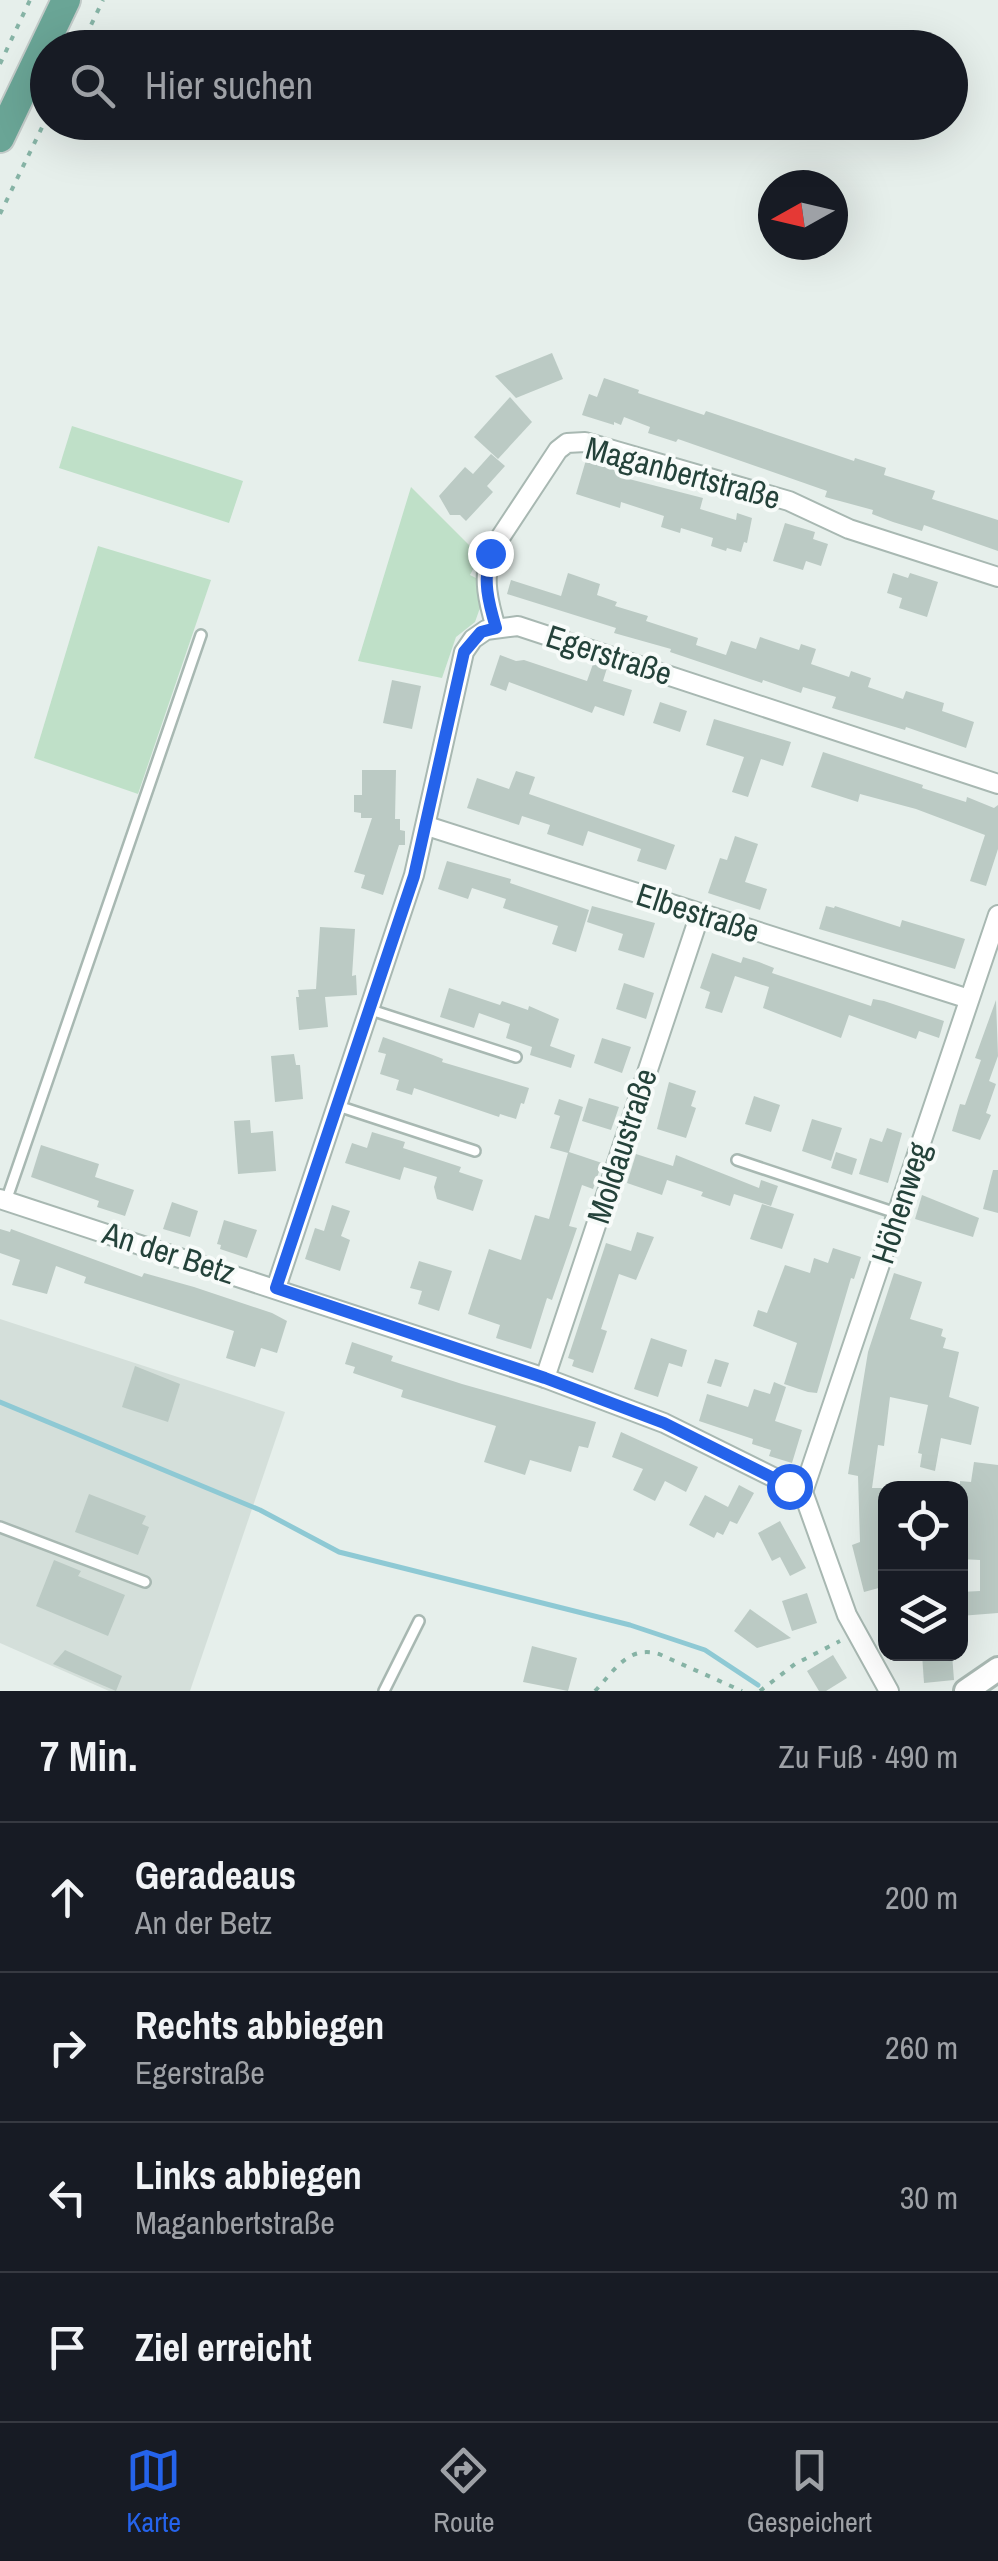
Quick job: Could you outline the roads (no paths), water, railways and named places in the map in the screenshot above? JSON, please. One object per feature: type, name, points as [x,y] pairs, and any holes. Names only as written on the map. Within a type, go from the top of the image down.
[{"type":"main road","points":[[52,30],[66,0]]},
{"type":"main road","points":[[0,138],[30,75]]},
{"type":"street","name":"Maganbertstraße","points":[[496,628],[485,573],[490,553],[558,450],[567,443],[585,442],[789,501],[849,529],[998,577]]},
{"type":"street","name":"Egerstraße","points":[[496,628],[518,626],[998,784]]},
{"type":"street","points":[[276,1288],[371,1010],[427,826],[464,652],[481,632],[496,628]]},
{"type":"street","name":"Elbestraße","points":[[427,826],[969,999]]},
{"type":"street","name":"Moldaustraße","points":[[545,1378],[700,914]]},
{"type":"street","name":"Höhenweg","points":[[804,1492],[998,914]]},
{"type":"street","name":"An der Betz","points":[[3,1200],[545,1378],[664,1423],[804,1492]]},
{"type":"street","points":[[804,1492],[847,1614],[889,1691]]},
{"type":"street","points":[[970,1690],[998,1669]]},
{"type":"lane","points":[[3,1200],[201,635]]},
{"type":"lane","points":[[371,1010],[516,1057]]},
{"type":"lane","points":[[338,1106],[475,1151]]},
{"type":"lane","points":[[738,1160],[898,1214]]},
{"type":"lane","points":[[0,1527],[145,1582]]},
{"type":"lane","points":[[384,1691],[419,1621]]},
{"type":"waterway","points":[[0,1402],[260,1510],[339,1552],[630,1625],[705,1650],[758,1685]]}]
